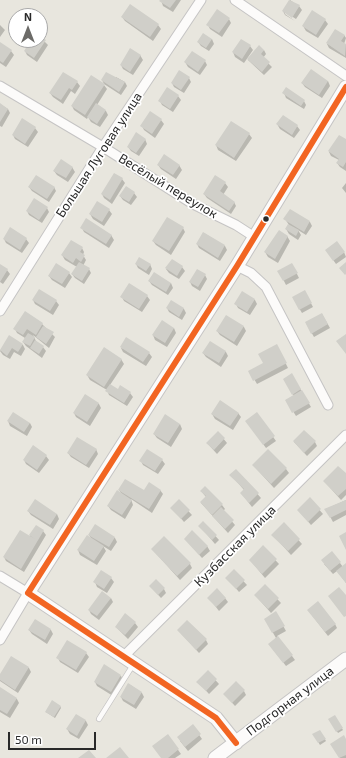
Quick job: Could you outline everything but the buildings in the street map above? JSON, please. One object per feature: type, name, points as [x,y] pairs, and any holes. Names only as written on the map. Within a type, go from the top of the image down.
[{"type":"street","name":"Большая Луговая улица","points":[[0,311],[104,147],[201,0]]},
{"type":"street","points":[[235,0],[346,76]]},
{"type":"street","name":"Весёлый переулок","points":[[0,86],[104,147],[193,204],[236,225],[253,236]]},
{"type":"street","points":[[0,640],[28,593],[237,266],[253,236],[346,87]]},
{"type":"street","points":[[237,266],[251,273],[266,287],[328,405]]},
{"type":"street","name":"Кузбасская улица","points":[[129,660],[346,437]]},
{"type":"street","points":[[0,576],[216,718],[236,743]]},
{"type":"street","name":"Подгорная улица","points":[[215,758],[346,659]]},
{"type":"lane","points":[[99,719],[129,660]]},
{"type":"transit line","points":[[28,593],[237,266],[346,87]]},
{"type":"transit line","points":[[28,593],[216,718],[236,743]]}]
